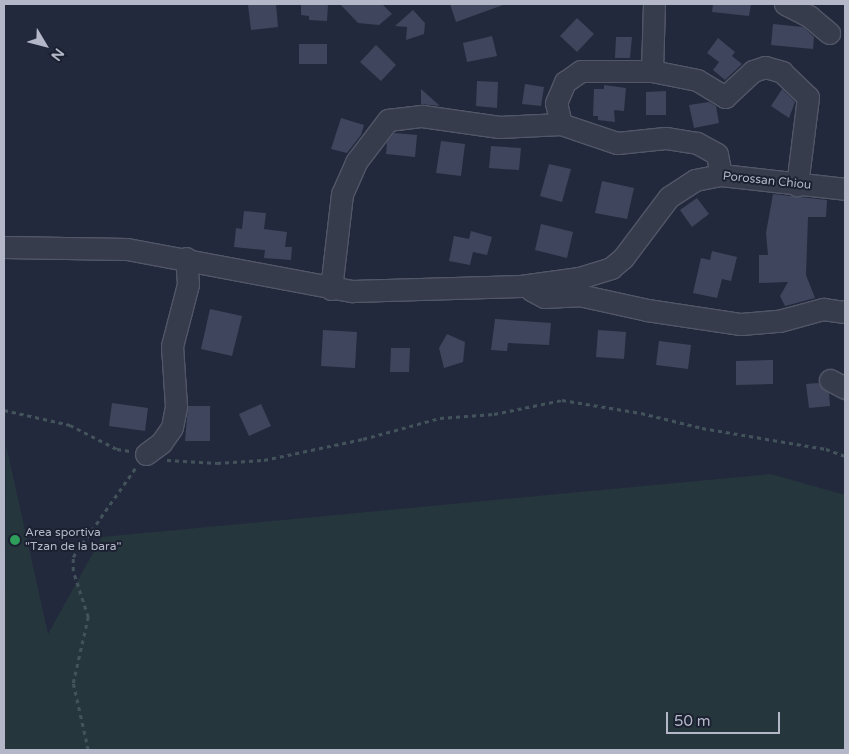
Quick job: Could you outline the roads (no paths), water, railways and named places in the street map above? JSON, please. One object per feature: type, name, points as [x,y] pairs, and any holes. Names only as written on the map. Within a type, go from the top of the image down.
[{"type":"street","points":[[652,71],[654,4]]},
{"type":"street","points":[[785,4],[810,17],[829,33]]},
{"type":"street","points":[[561,124],[556,103],[566,82],[581,71],[652,71],[697,80],[725,96],[754,71],[765,67],[782,72],[808,97],[797,184]]},
{"type":"street","points":[[324,288],[342,194],[356,162],[388,120],[422,116],[498,127],[561,124],[617,143],[665,138],[696,143],[717,154],[721,175]]},
{"type":"street","name":"Porossan Chiou","points":[[4,247],[127,250],[186,258],[239,272],[324,288],[521,286],[579,278],[611,268],[623,258],[669,197],[695,180],[721,175],[845,189]]},
{"type":"street","points":[[146,454],[161,443],[172,427],[176,406],[172,346],[188,284],[186,258]]},
{"type":"street","name":"Porossan Chiou","points":[[521,286],[544,297],[579,295],[647,310],[741,324],[779,320],[823,308],[845,312]]},
{"type":"place","name":"Area sportiva \"Tzan de la bara\"","points":[[15,540]]}]
